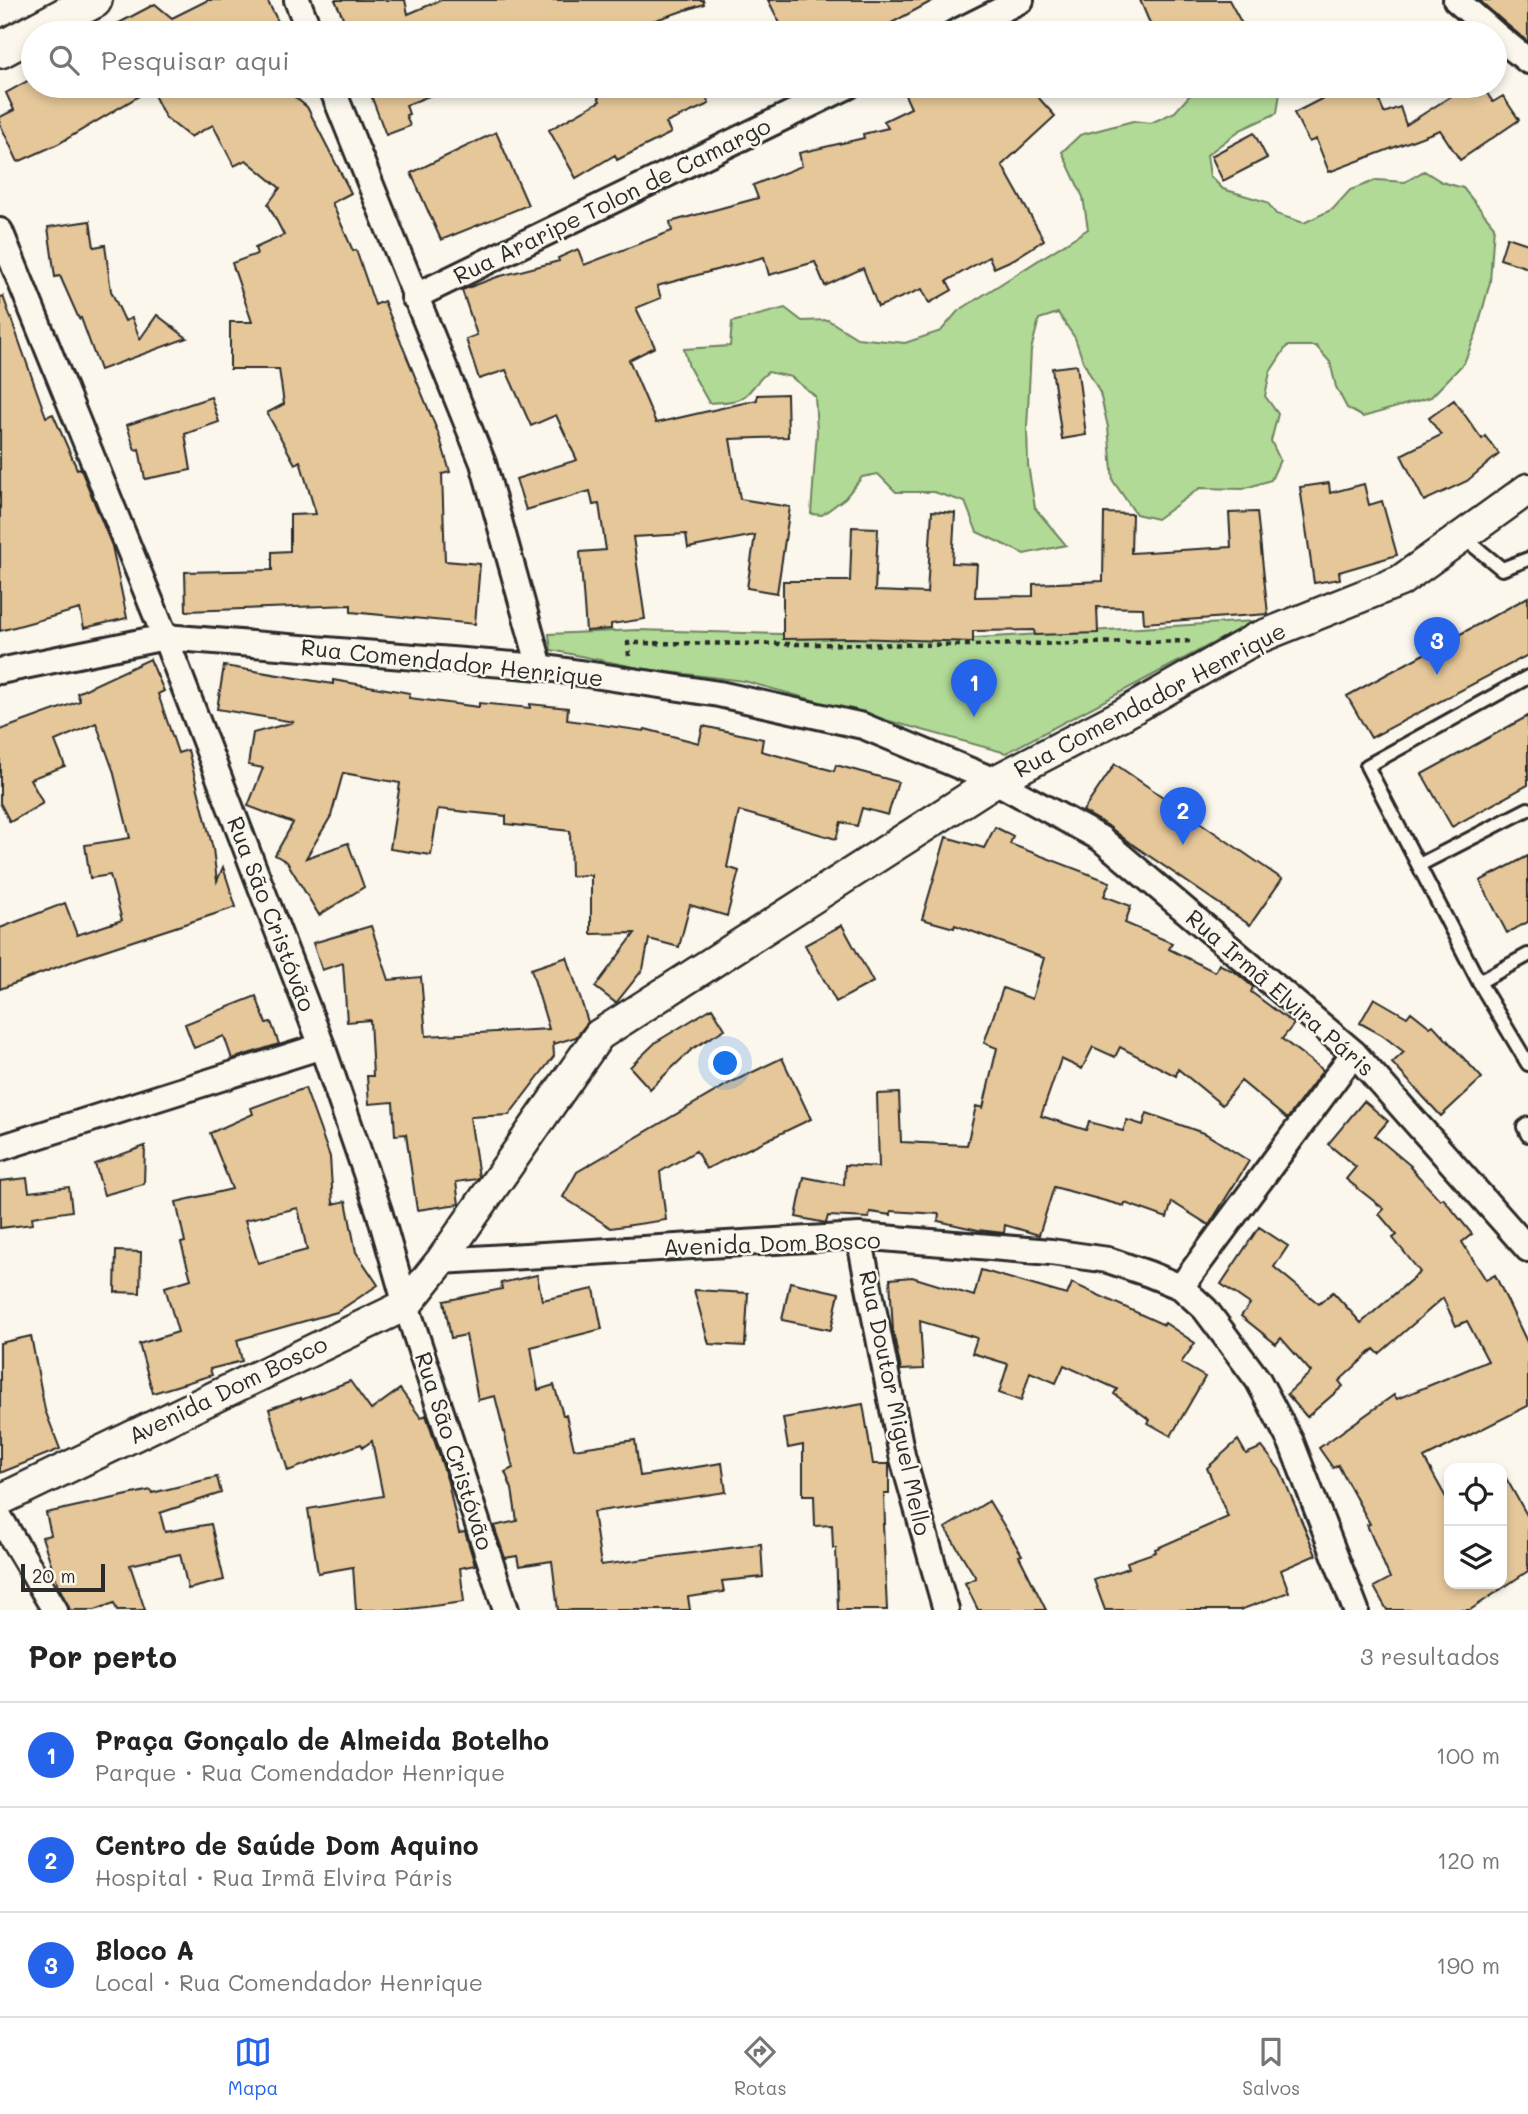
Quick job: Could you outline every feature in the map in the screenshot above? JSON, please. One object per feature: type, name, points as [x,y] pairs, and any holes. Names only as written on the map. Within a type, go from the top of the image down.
[{"type":"main road","points":[[54,21],[93,0]]},
{"type":"main road","points":[[0,50],[21,39]]},
{"type":"street","points":[[297,0],[305,21]]},
{"type":"street","points":[[979,21],[1021,0]]},
{"type":"street","points":[[1456,0],[1479,21]]},
{"type":"street","points":[[1507,44],[1528,61]]},
{"type":"street","points":[[336,98],[483,463],[540,667]]},
{"type":"street","name":"Rua Araripe Tolon de Camargo","points":[[414,297],[823,98]]},
{"type":"street","name":"Rua São Cristóvão","points":[[0,231],[165,637],[322,1046],[379,1211],[405,1305],[506,1610]]},
{"type":"street","name":"Rua Comendador Henrique","points":[[0,671],[165,637],[540,667],[719,694],[863,726],[995,781],[1120,716],[1255,639],[1400,582],[1528,489]]},
{"type":"street","name":"Rua Irmã Elvira Páris","points":[[995,781],[1100,838],[1354,1053],[1528,1249]]},
{"type":"street","name":"Avenida Dom Bosco","points":[[0,1500],[405,1305],[441,1261],[599,1035],[995,781]]},
{"type":"street","points":[[0,1148],[322,1046]]},
{"type":"street","points":[[1354,1053],[1181,1287],[1205,1309],[1258,1380],[1291,1442],[1356,1610]]},
{"type":"street","name":"Avenida Dom Bosco","points":[[441,1261],[859,1236],[1051,1252],[1108,1260],[1181,1287]]},
{"type":"street","name":"Rua Doutor Miguel Mello","points":[[859,1236],[902,1455],[946,1610]]},
{"type":"street","points":[[0,1518],[55,1610]]},
{"type":"lane","points":[[1461,536],[1502,569],[1528,559]]},
{"type":"lane","points":[[1528,677],[1367,766],[1479,982],[1528,1064]]},
{"type":"lane","points":[[1419,865],[1528,809]]},
{"type":"lane","points":[[1479,982],[1528,955]]},
{"type":"lane","points":[[1528,1124],[1524,1127],[1528,1135]]},
{"type":"path","points":[[630,681],[628,643],[970,645],[1200,640]]},
{"type":"green space","points":[[1187,98],[1279,98],[1277,113],[1240,130],[1207,155],[1210,176],[1223,189],[1267,202],[1276,214],[1304,223],[1333,209],[1350,190],[1377,180],[1405,182],[1424,171],[1442,182],[1463,188],[1494,226],[1490,282],[1476,334],[1464,363],[1431,397],[1363,417],[1347,408],[1336,387],[1330,362],[1316,346],[1287,346],[1270,372],[1265,396],[1278,414],[1271,441],[1280,460],[1271,480],[1243,489],[1200,488],[1157,519],[1136,514],[1113,481],[1108,427],[1100,393],[1083,361],[1075,338],[1058,313],[1039,319],[1031,350],[1028,465],[1035,508],[1066,545],[1024,554],[977,532],[965,502],[934,492],[896,492],[878,474],[862,477],[845,498],[822,515],[811,514],[817,431],[815,396],[791,377],[768,372],[740,399],[709,403],[689,367],[684,349],[730,346],[732,322],[785,308],[802,321],[828,320],[857,338],[905,343],[941,331],[958,311],[1088,229],[1083,197],[1062,152],[1080,135],[1133,121],[1151,123],[1175,112]]},
{"type":"green space","points":[[1255,621],[1006,753],[744,681],[644,669],[551,650],[549,634],[638,630],[959,639]]},
{"type":"building","points":[[208,0],[267,0],[278,21],[123,21],[155,4],[172,18]]},
{"type":"building","points":[[335,0],[405,0],[408,14],[441,0],[703,0],[704,4],[652,21],[345,21]]},
{"type":"building","points":[[768,0],[934,0],[895,21],[779,21]]},
{"type":"building","points":[[1140,0],[1229,0],[1240,21],[1149,21]]},
{"type":"building","points":[[1479,0],[1528,0],[1528,42],[1507,24],[1507,21],[1503,21]]},
{"type":"building","points":[[21,85],[21,98],[136,98],[58,144],[18,162],[0,124],[0,117],[14,110],[6,93]]},
{"type":"building","points":[[156,98],[296,98],[307,107],[351,193],[332,203],[353,251],[356,250],[375,305],[384,301],[439,435],[450,472],[442,474],[445,561],[480,564],[475,624],[351,612],[351,605],[186,611],[185,572],[272,570],[272,552],[290,551],[290,515],[316,514],[300,461],[295,464],[267,413],[284,404],[279,369],[230,369],[230,322],[252,322],[232,263],[257,254],[255,248],[284,235],[268,204],[280,188],[246,160],[234,166],[213,125],[190,137],[165,117]]},
{"type":"building","points":[[372,98],[424,98],[406,105],[410,126],[386,135]]},
{"type":"building","points":[[599,98],[706,98],[709,104],[666,123],[671,133],[617,160],[615,155],[576,178],[549,130],[600,101]]},
{"type":"building","points":[[906,98],[1039,98],[1055,116],[1002,165],[1044,240],[994,268],[989,257],[947,281],[952,290],[929,303],[922,289],[878,307],[863,268],[825,286],[815,262],[769,275],[764,257],[657,286],[661,298],[636,308],[655,347],[629,360],[656,423],[757,400],[757,395],[787,394],[788,437],[730,439],[740,499],[790,507],[777,593],[747,588],[755,535],[688,548],[686,534],[633,537],[645,619],[611,624],[611,629],[586,631],[580,552],[606,550],[599,504],[593,505],[590,491],[526,510],[516,479],[577,460],[556,415],[531,426],[506,370],[479,379],[466,339],[477,335],[462,290],[497,277],[559,261],[558,258],[578,249],[584,265],[672,231],[670,222],[758,198],[753,185],[802,166],[799,153],[864,138],[863,134],[888,128],[884,121],[911,108]]},
{"type":"building","points":[[1323,98],[1378,98],[1384,113],[1400,107],[1406,125],[1448,98],[1490,98],[1493,102],[1504,98],[1519,120],[1460,160],[1440,130],[1329,172],[1316,139],[1309,142],[1294,113]]},
{"type":"building","points":[[496,132],[528,205],[441,240],[411,173]]},
{"type":"building","points":[[1254,133],[1267,158],[1223,181],[1211,156]]},
{"type":"building","points":[[90,221],[94,247],[105,245],[111,291],[125,321],[132,318],[140,339],[157,315],[187,338],[100,370],[81,318],[79,319],[60,276],[55,277],[48,227]]},
{"type":"building","points":[[1507,237],[1528,244],[1528,268],[1500,259]]},
{"type":"building","points":[[3,296],[46,417],[53,414],[77,469],[80,468],[82,472],[112,546],[127,618],[84,628],[80,609],[0,631],[0,297]]},
{"type":"building","points":[[1077,365],[1086,435],[1062,439],[1052,368]]},
{"type":"building","points":[[211,397],[219,422],[185,434],[191,470],[145,479],[139,449],[135,450],[127,425]]},
{"type":"building","points":[[1454,400],[1482,439],[1485,436],[1499,454],[1467,481],[1424,501],[1401,455],[1441,435],[1429,418]]},
{"type":"building","points":[[1329,483],[1330,493],[1364,484],[1369,505],[1382,501],[1397,555],[1339,572],[1340,579],[1314,583],[1300,487]]},
{"type":"building","points":[[932,511],[955,513],[952,563],[977,564],[975,597],[1033,596],[1033,584],[1103,581],[1104,513],[1132,514],[1131,553],[1231,547],[1229,513],[1257,512],[1268,614],[1144,623],[1143,608],[1097,607],[1098,633],[1035,635],[1034,630],[973,631],[973,642],[853,638],[783,639],[783,581],[850,581],[852,527],[878,528],[875,591],[927,593]]},
{"type":"building","points":[[1528,597],[1528,655],[1371,738],[1347,696]]},
{"type":"building","points":[[150,659],[164,691],[158,694],[178,753],[188,750],[213,849],[217,881],[223,867],[236,907],[81,958],[0,989],[0,928],[65,903],[77,935],[122,920],[110,875],[90,878],[85,845],[130,838],[113,770],[96,723],[55,741],[65,766],[30,779],[43,803],[10,822],[0,803],[0,730],[80,701],[77,693]]},
{"type":"building","points":[[224,666],[333,684],[333,680],[410,693],[409,698],[479,707],[479,703],[530,708],[530,704],[568,708],[567,720],[644,731],[645,729],[699,743],[703,726],[763,739],[761,751],[834,771],[836,765],[898,782],[888,815],[862,808],[857,826],[841,822],[836,839],[739,811],[727,867],[739,871],[727,916],[690,905],[679,947],[649,939],[643,969],[616,1003],[595,987],[635,933],[591,934],[591,875],[571,876],[570,831],[506,824],[506,816],[438,809],[431,855],[390,849],[400,783],[343,773],[331,816],[306,858],[348,843],[364,887],[319,915],[287,862],[275,855],[293,823],[248,806],[263,768],[248,765],[253,733],[294,722],[217,709]]},
{"type":"building","points":[[1528,716],[1528,785],[1452,827],[1422,774]]},
{"type":"building","points":[[1115,764],[1282,879],[1250,925],[1083,811]]},
{"type":"building","points":[[995,827],[1013,836],[1010,844],[1110,882],[1104,896],[1131,906],[1125,923],[1172,943],[1169,949],[1215,972],[1219,964],[1235,972],[1253,987],[1251,992],[1294,1024],[1282,1039],[1323,1070],[1287,1119],[1241,1081],[1222,1105],[1178,1069],[1176,1076],[1120,1047],[1115,1057],[1093,1047],[1082,1069],[1061,1059],[1041,1116],[1086,1130],[1089,1122],[1123,1131],[1127,1120],[1143,1125],[1147,1113],[1206,1134],[1249,1161],[1209,1225],[1172,1202],[1167,1218],[1125,1203],[1124,1206],[1054,1187],[1039,1235],[1005,1225],[1004,1233],[978,1230],[938,1221],[939,1214],[891,1211],[891,1215],[870,1212],[869,1218],[828,1216],[826,1223],[796,1217],[804,1177],[844,1185],[845,1165],[879,1167],[877,1094],[899,1093],[901,1142],[967,1145],[976,1106],[983,1108],[997,1048],[984,1043],[1003,988],[1032,999],[1044,958],[955,925],[954,928],[922,919],[946,837],[984,848]]},
{"type":"building","points":[[1528,856],[1528,922],[1507,933],[1480,881]]},
{"type":"building","points":[[842,925],[873,982],[836,1002],[805,945]]},
{"type":"building","points":[[371,926],[389,980],[421,977],[426,1036],[549,1029],[531,969],[567,957],[588,1022],[576,1037],[554,1044],[553,1041],[554,1056],[509,1115],[470,1117],[479,1177],[456,1182],[459,1204],[417,1210],[406,1134],[395,1135],[393,1102],[369,1104],[367,1076],[373,1076],[370,1020],[347,1022],[343,963],[322,970],[313,943]]},
{"type":"building","points":[[256,996],[266,1023],[271,1022],[279,1044],[232,1059],[224,1036],[194,1048],[185,1024]]},
{"type":"building","points":[[1374,998],[1407,1017],[1411,1012],[1430,1027],[1433,1025],[1482,1078],[1441,1116],[1392,1063],[1404,1052],[1360,1023]]},
{"type":"building","points":[[712,1008],[725,1029],[692,1049],[650,1089],[630,1067],[656,1042]]},
{"type":"building","points":[[782,1058],[811,1119],[706,1169],[696,1151],[660,1172],[666,1220],[611,1228],[563,1197],[577,1172],[730,1083]]},
{"type":"building","points":[[305,1088],[330,1157],[333,1204],[346,1201],[356,1252],[378,1285],[337,1312],[237,1340],[242,1361],[210,1369],[212,1375],[153,1393],[139,1344],[178,1332],[165,1287],[191,1279],[181,1243],[185,1242],[176,1202],[232,1189],[210,1133],[253,1114],[251,1108]],"holes":[[[298,1208],[307,1250],[258,1263],[245,1220]]]},
{"type":"building","points":[[1364,1101],[1388,1121],[1375,1136],[1411,1166],[1440,1200],[1443,1198],[1472,1234],[1462,1242],[1486,1280],[1495,1275],[1528,1344],[1528,1406],[1424,1458],[1444,1494],[1444,1589],[1501,1589],[1470,1610],[1387,1610],[1374,1587],[1390,1578],[1367,1525],[1370,1524],[1338,1465],[1333,1468],[1319,1448],[1394,1395],[1397,1399],[1488,1361],[1467,1321],[1456,1326],[1443,1298],[1379,1354],[1374,1349],[1339,1381],[1343,1386],[1307,1417],[1287,1394],[1311,1372],[1281,1338],[1276,1344],[1241,1316],[1250,1304],[1221,1284],[1259,1227],[1288,1246],[1274,1267],[1319,1304],[1333,1292],[1361,1323],[1420,1272],[1393,1238],[1397,1235],[1379,1214],[1384,1209],[1346,1179],[1356,1167],[1328,1144]]},
{"type":"building","points":[[145,1146],[144,1184],[104,1195],[95,1164]]},
{"type":"building","points":[[27,1178],[29,1192],[69,1187],[72,1211],[32,1217],[33,1224],[0,1228],[0,1181]]},
{"type":"building","points":[[116,1251],[141,1252],[140,1293],[115,1292]]},
{"type":"building","points":[[981,1270],[1067,1295],[1072,1283],[1164,1325],[1165,1323],[1195,1343],[1181,1363],[1205,1377],[1171,1436],[1148,1423],[1150,1420],[1114,1394],[1117,1389],[1064,1365],[1056,1383],[1030,1372],[1021,1401],[999,1393],[1008,1364],[972,1353],[977,1338],[920,1321],[923,1369],[901,1370],[893,1331],[890,1279],[912,1277],[974,1296]]},
{"type":"building","points":[[537,1275],[542,1300],[594,1289],[602,1329],[531,1347],[538,1390],[554,1385],[563,1415],[566,1415],[574,1449],[635,1440],[640,1476],[722,1463],[726,1492],[593,1512],[601,1565],[761,1544],[763,1577],[722,1581],[724,1592],[688,1597],[690,1610],[558,1610],[552,1561],[519,1566],[517,1556],[505,1558],[494,1526],[517,1521],[512,1489],[505,1472],[513,1468],[495,1396],[478,1400],[466,1335],[451,1338],[444,1301],[502,1289],[501,1283]]},
{"type":"building","points":[[790,1282],[839,1293],[831,1330],[782,1320]]},
{"type":"building","points":[[694,1290],[748,1293],[745,1346],[709,1344]]},
{"type":"building","points":[[31,1336],[45,1410],[60,1449],[0,1473],[0,1343]]},
{"type":"building","points":[[350,1381],[371,1410],[400,1389],[421,1418],[426,1415],[448,1482],[459,1533],[465,1532],[475,1565],[460,1568],[464,1602],[402,1610],[356,1610],[353,1567],[318,1573],[308,1509],[383,1496],[372,1441],[363,1447],[361,1444],[288,1471],[269,1409]]},
{"type":"building","points":[[863,1404],[873,1464],[889,1464],[889,1494],[884,1494],[883,1524],[887,1610],[838,1610],[836,1548],[833,1548],[832,1525],[815,1526],[814,1495],[803,1495],[803,1445],[788,1448],[783,1418]]},
{"type":"building","points":[[1238,1440],[1246,1454],[1262,1447],[1280,1470],[1316,1555],[1281,1570],[1289,1592],[1240,1610],[1105,1610],[1094,1580],[1129,1568],[1127,1562],[1156,1552],[1155,1549],[1228,1517],[1207,1468]]},
{"type":"building","points":[[217,1477],[221,1493],[160,1513],[165,1532],[211,1524],[224,1580],[188,1589],[180,1554],[130,1565],[145,1610],[117,1610],[114,1603],[95,1610],[70,1610],[42,1537],[51,1535],[46,1513],[151,1490],[152,1493]]},
{"type":"building","points":[[1507,1480],[1528,1517],[1528,1571],[1507,1585]]},
{"type":"building","points":[[989,1501],[1022,1555],[1019,1556],[1046,1610],[978,1610],[965,1583],[976,1578],[945,1528]]},
{"type":"place","name":"Bloco A","points":[[1437,675]]},
{"type":"place","name":"Praça Gonçalo de Almeida Botelho","points":[[974,717]]},
{"type":"place","name":"Centro de Saúde Dom Aquino","points":[[1183,845]]}]
